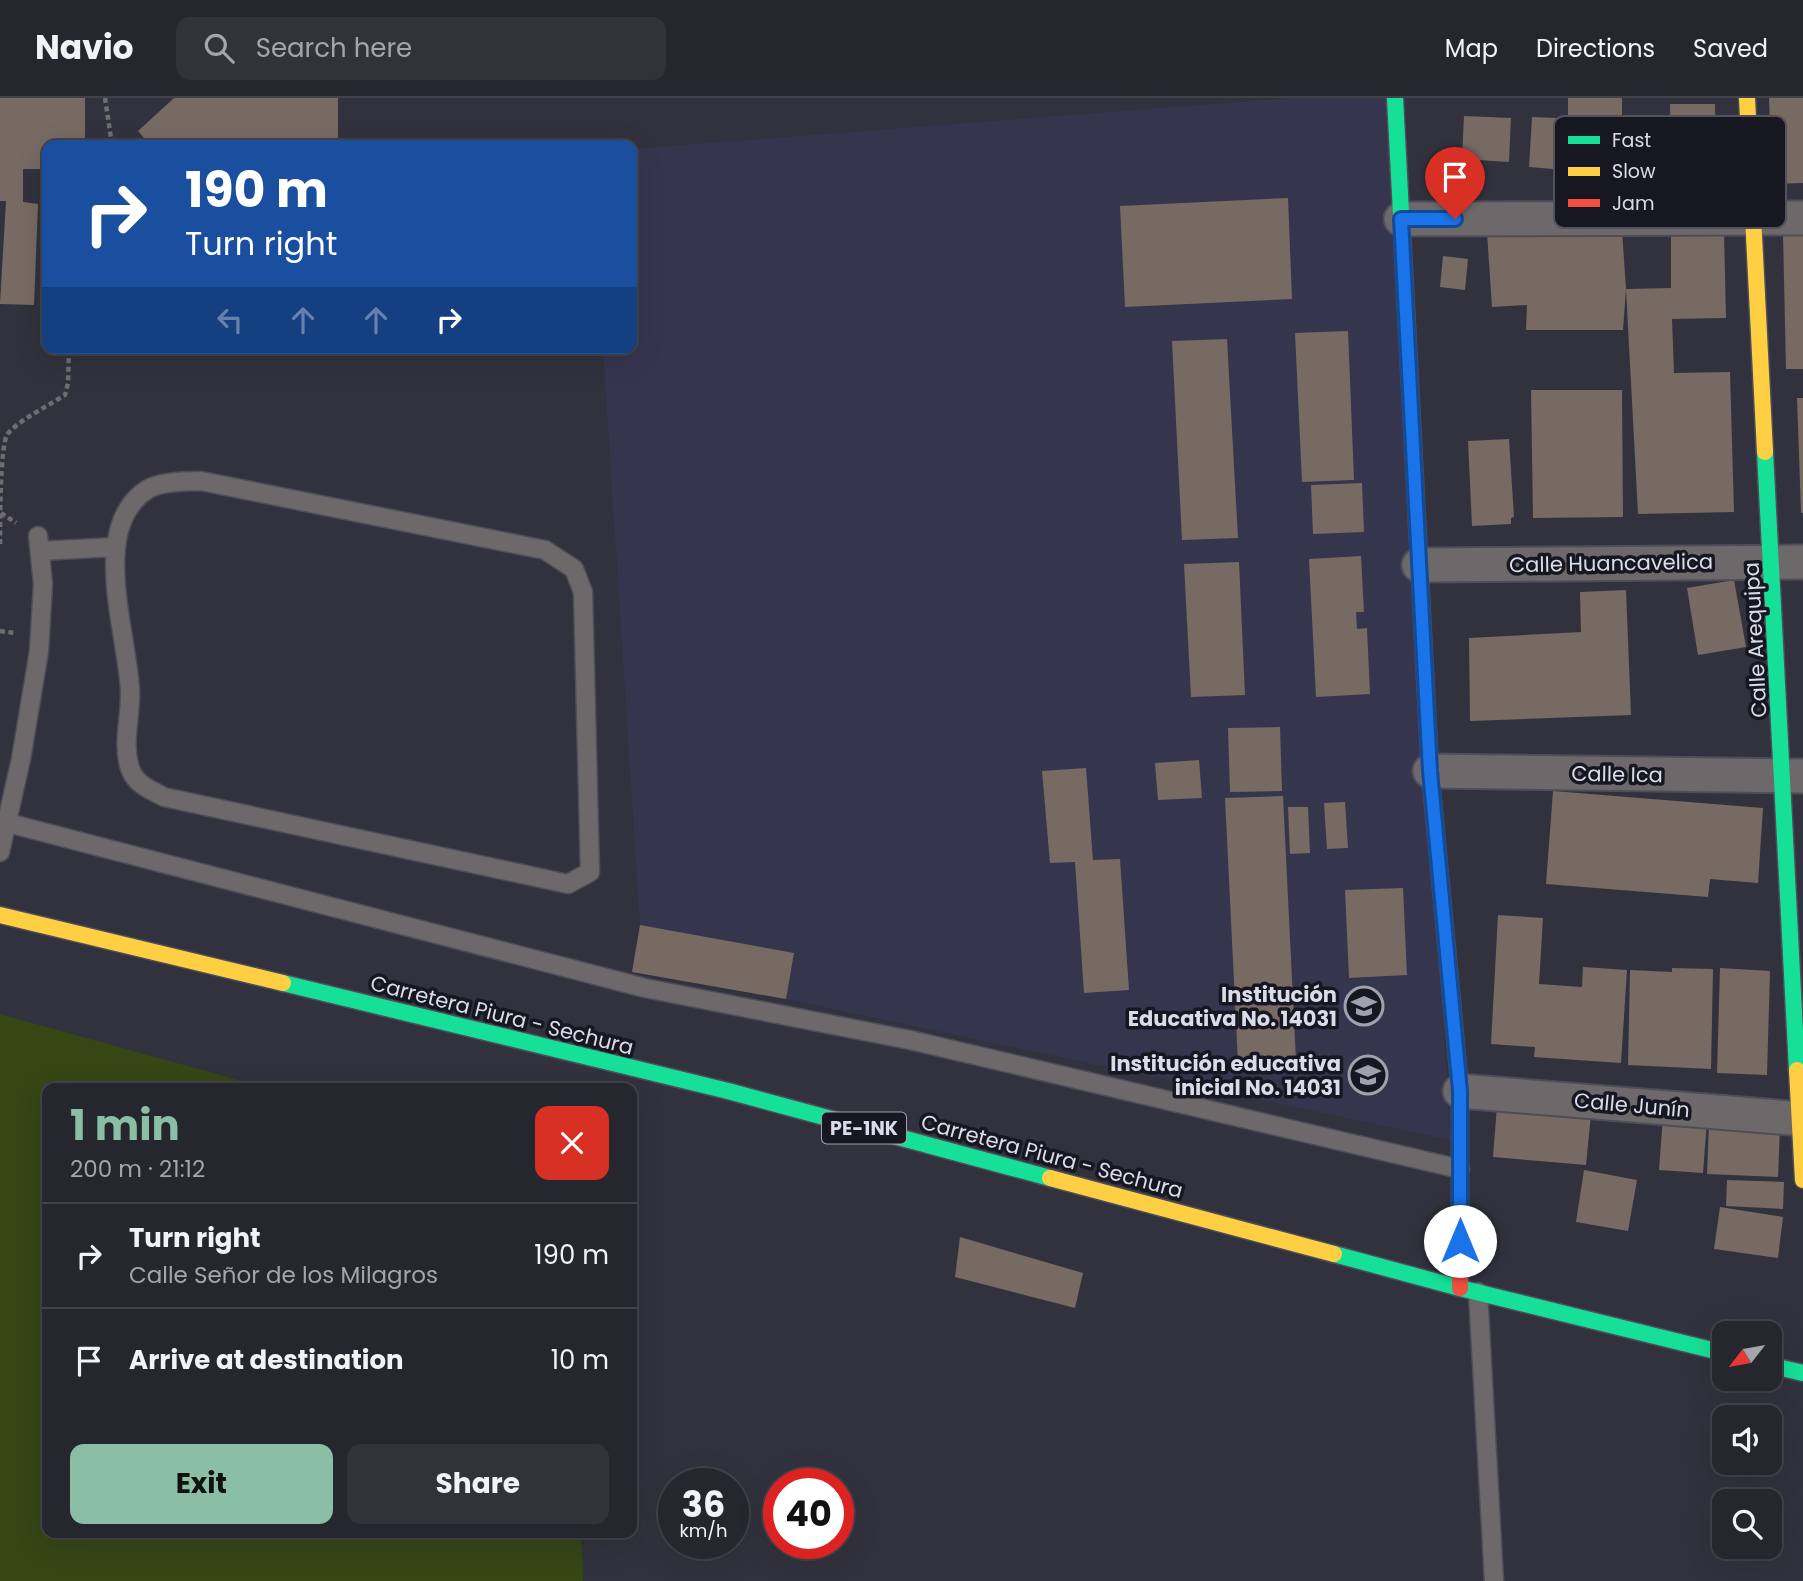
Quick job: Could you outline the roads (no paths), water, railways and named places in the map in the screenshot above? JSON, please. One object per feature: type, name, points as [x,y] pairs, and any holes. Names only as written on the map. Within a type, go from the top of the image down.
[{"type":"street","points":[[1395,98],[1430,771],[1460,1091],[1460,1169],[1469,1290]]},
{"type":"street","name":"Calle Arequipa","points":[[1747,98],[1748,116]]},
{"type":"street","points":[[1401,219],[1554,219]]},
{"type":"street","name":"Calle Arequipa","points":[[1755,228],[1787,562],[1803,1180]]},
{"type":"street","name":"Calle Huancavelica","points":[[1419,565],[1787,562]]},
{"type":"street","name":"Calle Ica","points":[[1430,771],[1793,776]]},
{"type":"street","name":"Carretera Piura - Sechura","points":[[0,915],[728,1091],[1469,1290],[1712,1350]]},
{"type":"street","name":"Calle Junín","points":[[1460,1091],[1801,1119]]},
{"type":"street","points":[[1782,1368],[1803,1373]]},
{"type":"lane","points":[[201,481],[545,550],[574,569],[583,592],[590,872],[568,884],[164,796],[141,785],[131,771],[127,749],[130,691],[116,581],[115,547],[125,513],[149,489],[179,482],[201,481]]},
{"type":"lane","points":[[0,852],[39,651],[43,584],[39,543],[115,547]]},
{"type":"lane","points":[[4,822],[645,988],[910,1040],[1460,1169]]},
{"type":"lane","points":[[1469,1290],[1494,1581]]},
{"type":"place","name":"Institución Educativa No. 14031","points":[[1364,1006]]},
{"type":"place","name":"Institución educativa inicial No. 14031","points":[[1368,1075]]}]
